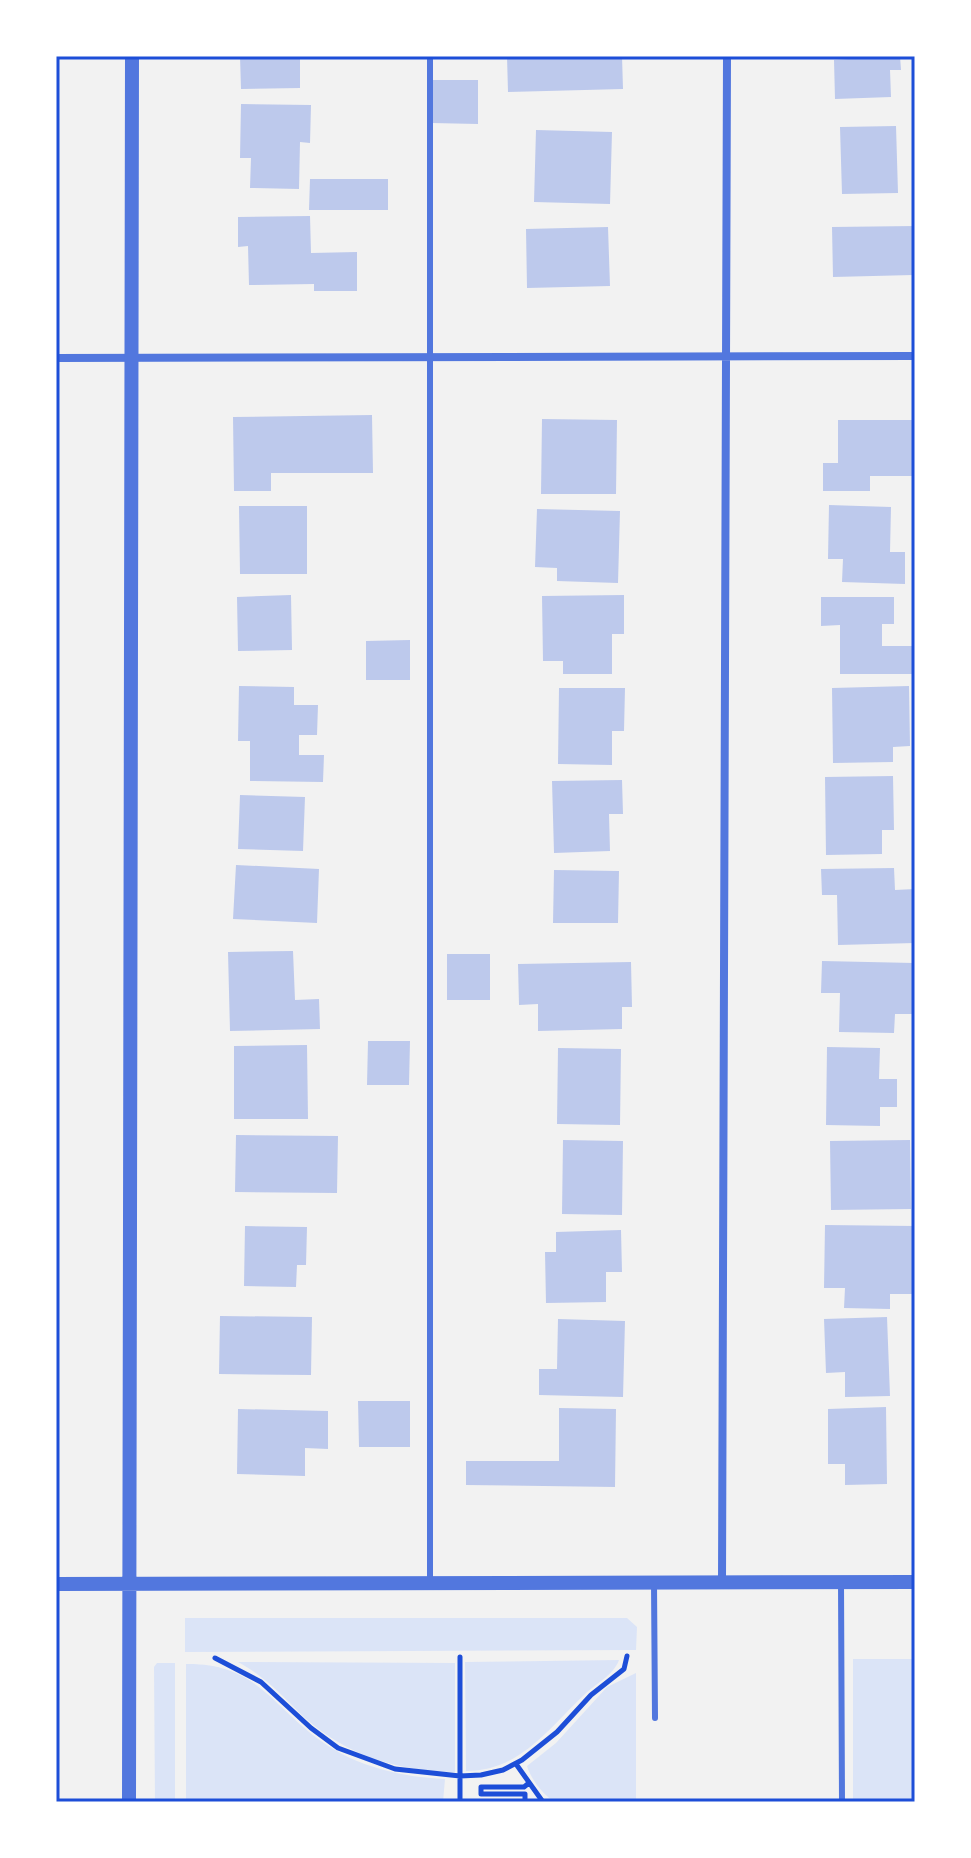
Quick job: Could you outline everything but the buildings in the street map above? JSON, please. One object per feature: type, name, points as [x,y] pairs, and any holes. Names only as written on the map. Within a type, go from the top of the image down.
[{"type":"street","points":[[129,1802],[132,56]]},
{"type":"street","points":[[722,1583],[727,56]]},
{"type":"street","points":[[56,358],[915,356]]},
{"type":"street","points":[[56,1584],[915,1582]]},
{"type":"lane","points":[[430,56],[430,1583]]},
{"type":"lane","points":[[841,1582],[842,1802]]},
{"type":"lane","points":[[654,1583],[655,1718]]},
{"type":"path","points":[[215,1658],[261,1682],[338,1748],[395,1769],[460,1776],[481,1775],[516,1764],[557,1732],[591,1695],[624,1669],[627,1656]]},
{"type":"path","points":[[460,1657],[460,1802]]},
{"type":"path","points":[[516,1764],[543,1802]]},
{"type":"path","points":[[525,1802],[525,1794],[481,1794],[481,1787],[524,1787],[529,1783]]},
{"type":"shaded area","points":[[185,1618],[627,1618],[637,1627],[636,1650],[185,1652]]},
{"type":"shaded area","points":[[853,1659],[915,1659],[915,1802],[853,1802]]},
{"type":"shaded area","points":[[619,1660],[609,1675],[532,1746],[502,1764],[466,1771],[465,1662]]},
{"type":"shaded area","points":[[238,1662],[455,1663],[455,1772],[394,1764],[356,1752],[321,1731],[266,1681]]},
{"type":"shaded area","points":[[157,1663],[175,1663],[175,1802],[155,1802],[154,1667]]},
{"type":"shaded area","points":[[186,1664],[210,1666],[246,1678],[321,1741],[350,1758],[396,1773],[445,1779],[443,1802],[186,1802]]},
{"type":"shaded area","points":[[636,1673],[636,1801],[555,1802],[538,1786],[527,1766],[556,1743],[607,1687]]}]
